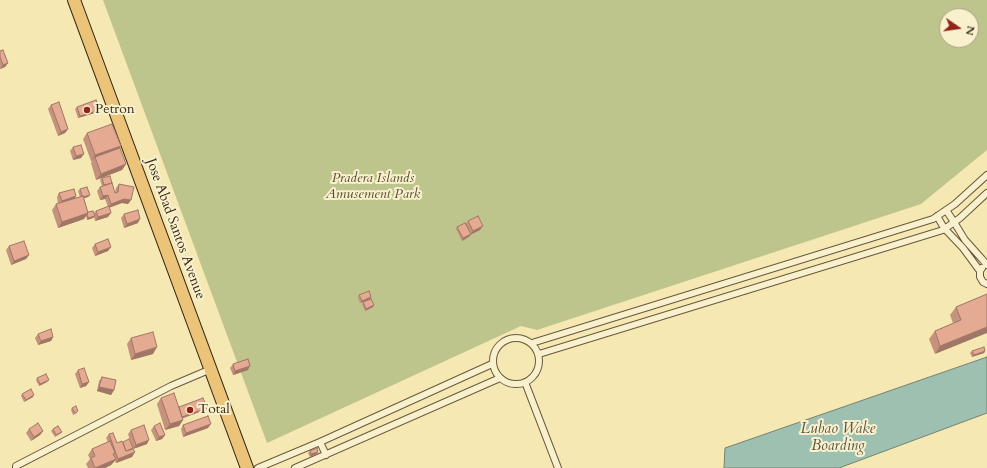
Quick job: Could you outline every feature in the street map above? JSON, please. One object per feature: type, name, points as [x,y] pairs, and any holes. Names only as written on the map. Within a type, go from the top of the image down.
[{"type":"highway","name":"Jose Abad Santos Avenue","points":[[74,0],[247,468]]},
{"type":"street","points":[[532,343],[925,222],[933,219],[955,204],[987,175]]},
{"type":"street","points":[[538,354],[943,230],[960,218],[987,193]]},
{"type":"street","points":[[946,210],[965,240],[987,265],[980,271]]},
{"type":"street","points":[[937,216],[944,228],[980,271],[981,280],[987,284]]},
{"type":"street","points":[[512,337],[526,339],[536,348],[538,354],[538,368],[535,374],[531,379],[519,384],[512,384],[500,378],[496,374],[492,364],[492,357],[499,344],[512,337]]},
{"type":"street","points":[[258,468],[320,442],[492,364]]},
{"type":"street","points":[[16,468],[16,466],[171,386],[211,369]]},
{"type":"street","points":[[295,468],[500,378]]},
{"type":"street","points":[[525,382],[558,468]]},
{"type":"street","points":[[320,442],[326,455]]},
{"type":"green space","name":"Pradera Islands Amusement Park","points":[[103,0],[987,0],[987,150],[921,204],[537,330],[521,326],[267,443]]},
{"type":"water","name":"Lubao Wake Boarding","points":[[987,357],[987,413],[839,468],[724,468],[725,448]]},
{"type":"building","points":[[3,50],[8,63],[3,65],[0,57],[0,51]]},
{"type":"building","name":"Petron","points":[[96,100],[100,110],[80,116],[77,107]]},
{"type":"building","points":[[59,102],[68,129],[61,132],[51,105]]},
{"type":"building","points":[[112,124],[121,146],[95,155],[87,133]]},
{"type":"building","points":[[81,145],[84,154],[76,156],[73,147]]},
{"type":"building","points":[[120,148],[126,164],[101,174],[95,157]]},
{"type":"building","points":[[110,176],[112,183],[104,185],[102,178]]},
{"type":"building","points":[[112,183],[115,193],[118,192],[119,184],[134,187],[131,200],[124,199],[111,204],[108,195],[103,196],[100,187]]},
{"type":"building","points":[[87,187],[90,195],[83,197],[80,189]]},
{"type":"building","points":[[74,189],[76,196],[62,201],[59,193]]},
{"type":"building","points":[[83,196],[88,213],[62,222],[56,204]]},
{"type":"building","points":[[109,206],[111,213],[98,217],[96,211]]},
{"type":"building","points":[[138,210],[140,219],[127,224],[124,214]]},
{"type":"building","points":[[93,211],[95,216],[88,218],[88,212]]},
{"type":"building","points":[[478,216],[483,226],[473,231],[468,221]]},
{"type":"building","points":[[465,223],[471,234],[463,238],[457,227]]},
{"type":"building","points":[[108,239],[111,247],[98,252],[95,244]]},
{"type":"building","points":[[24,241],[29,255],[14,261],[9,246]]},
{"type":"building","points":[[369,291],[371,297],[362,301],[359,295]]},
{"type":"building","points":[[987,294],[987,327],[940,346],[935,331],[961,320],[956,307]]},
{"type":"building","points":[[371,299],[374,305],[366,309],[363,302]]},
{"type":"building","points":[[51,329],[53,337],[41,341],[38,334]]},
{"type":"building","points":[[153,332],[157,347],[135,354],[131,338]]},
{"type":"building","points":[[984,347],[985,351],[974,355],[972,351]]},
{"type":"building","points":[[248,359],[250,366],[235,371],[233,364]]},
{"type":"building","points":[[84,368],[89,382],[82,384],[78,370]]},
{"type":"building","points":[[46,374],[49,380],[40,384],[37,378]]},
{"type":"building","points":[[102,377],[116,380],[114,390],[99,387]]},
{"type":"building","points":[[31,389],[34,395],[26,400],[22,394]]},
{"type":"building","points":[[174,393],[183,420],[170,424],[161,398]]},
{"type":"building","name":"Total","points":[[203,398],[207,408],[182,417],[179,407]]},
{"type":"building","points":[[76,406],[78,411],[75,413],[72,408]]},
{"type":"building","points":[[208,416],[211,424],[186,433],[183,425]]},
{"type":"building","points":[[38,423],[43,431],[34,437],[29,429]]},
{"type":"building","points":[[160,423],[165,435],[159,437],[154,426]]},
{"type":"building","points":[[144,425],[149,440],[136,445],[131,430]]},
{"type":"building","points":[[58,426],[62,432],[56,435],[53,429]]},
{"type":"building","points":[[113,433],[117,443],[122,441],[126,451],[133,449],[135,452],[118,459],[109,434]]},
{"type":"building","points":[[129,439],[133,448],[126,451],[123,442]]},
{"type":"building","points":[[110,441],[115,453],[113,454],[116,459],[95,468],[91,458],[95,456],[92,449]]},
{"type":"building","points":[[317,448],[318,452],[311,454],[310,451]]},
{"type":"place","name":"Petron","points":[[87,110]]},
{"type":"place","name":"Total","points":[[190,410]]}]
